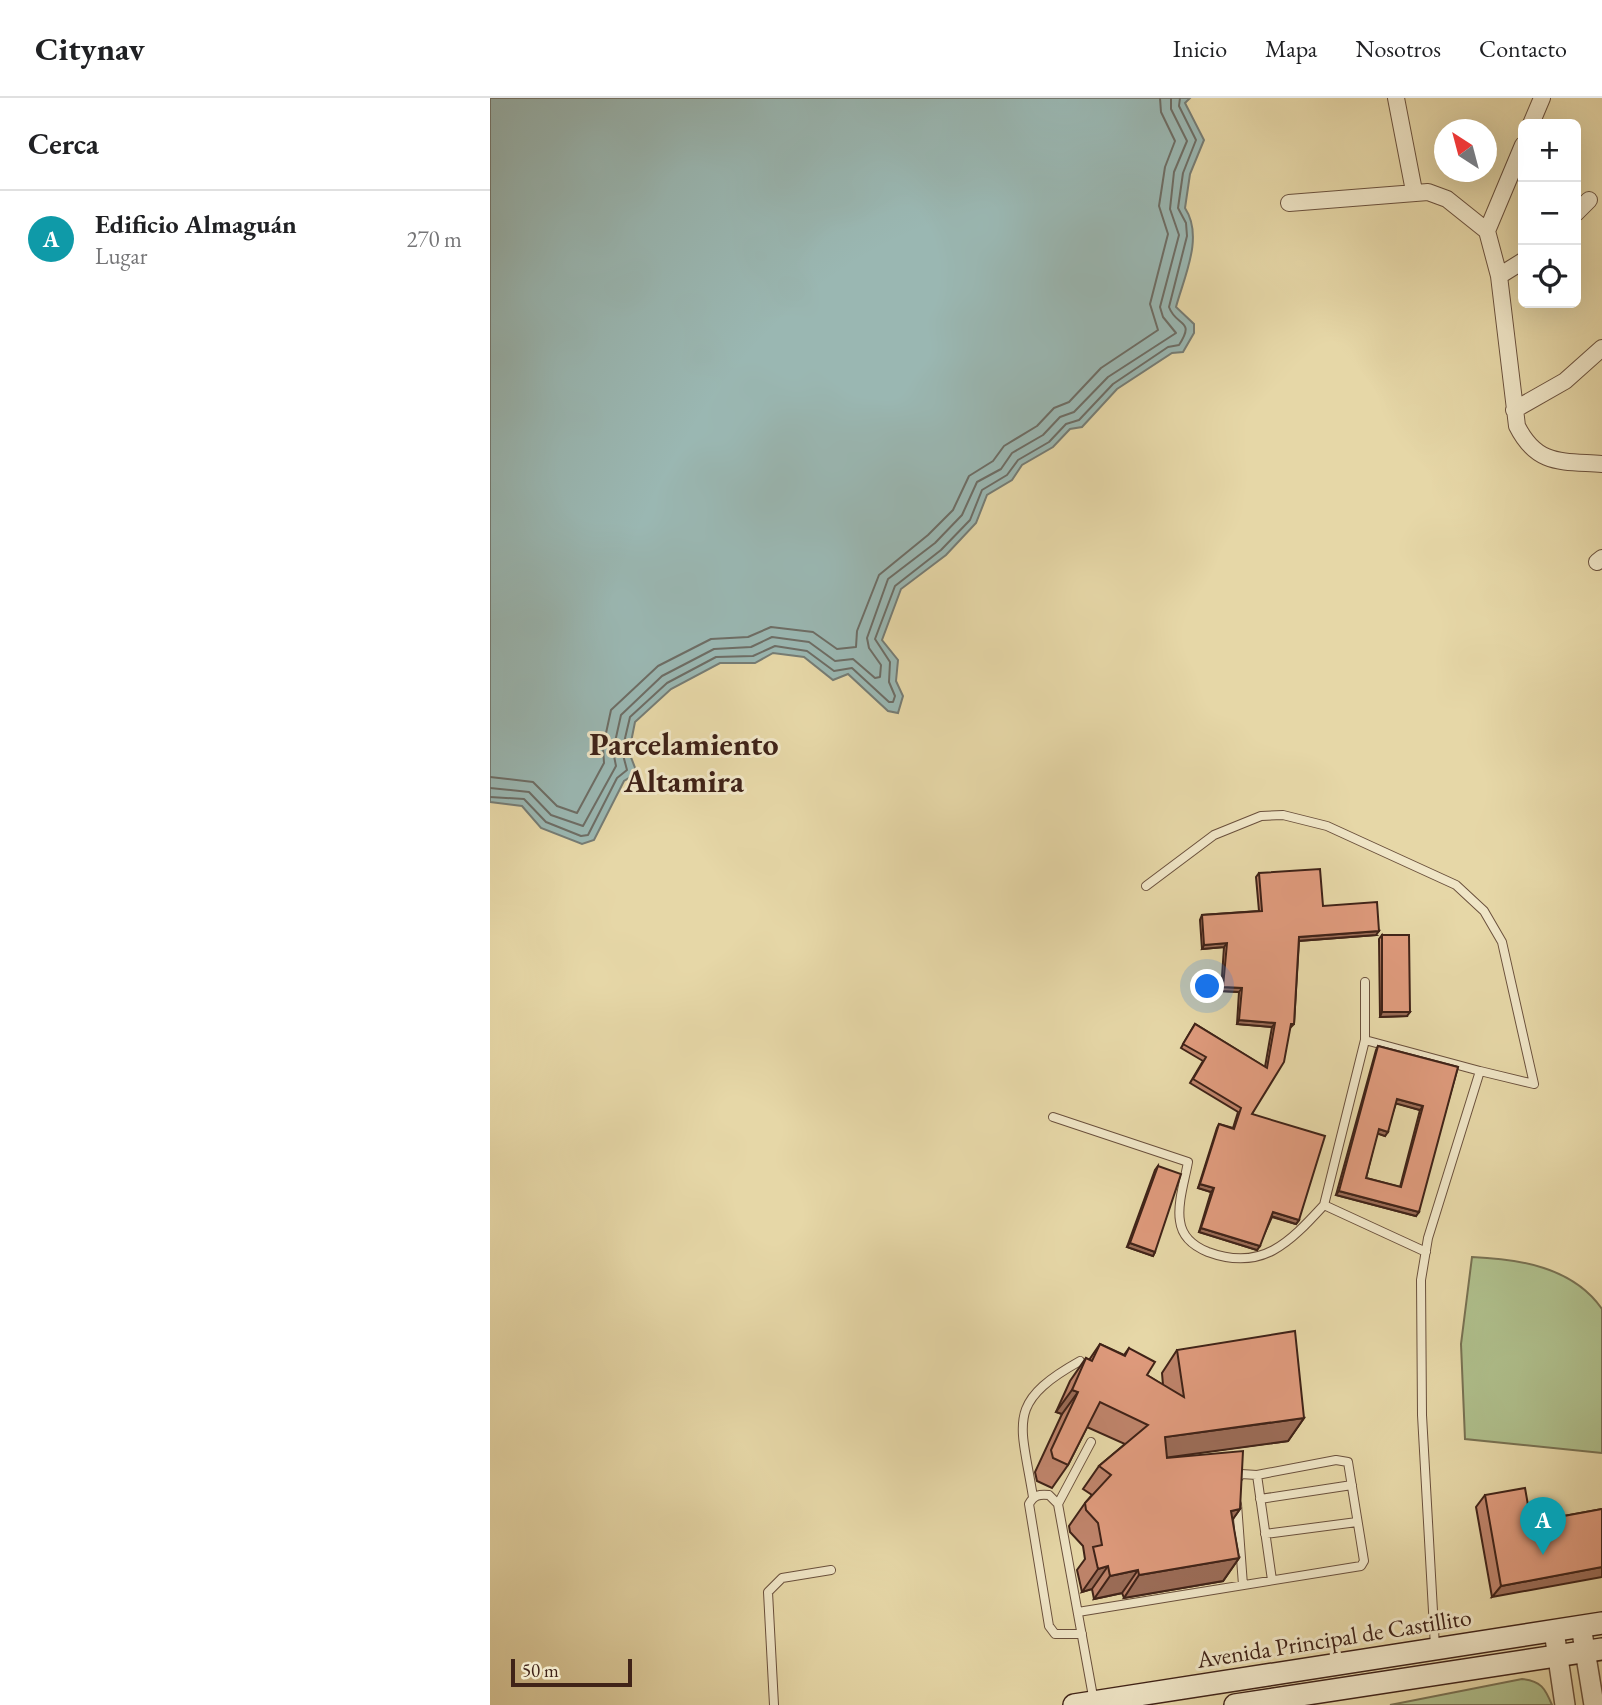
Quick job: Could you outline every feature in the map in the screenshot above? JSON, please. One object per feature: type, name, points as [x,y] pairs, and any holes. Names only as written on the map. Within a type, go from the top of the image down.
[{"type":"main road","name":"Avenida Principal de Castillito","points":[[1087,1704],[1591,1625]]},
{"type":"main road","name":"Avenida Principal de Castillito","points":[[1235,1705],[1594,1650]]},
{"type":"street","points":[[1396,98],[1414,191]]},
{"type":"street","points":[[1533,119],[1542,98]]},
{"type":"street","points":[[1487,231],[1518,157]]},
{"type":"street","points":[[1289,203],[1414,191],[1428,192],[1447,199],[1487,231],[1499,276],[1514,410],[1524,441],[1537,454],[1553,460],[1602,464]]},
{"type":"street","points":[[1581,208],[1589,201]]},
{"type":"street","points":[[1499,276],[1518,264]]},
{"type":"street","points":[[1514,410],[1558,386],[1602,348]]},
{"type":"street","points":[[1591,1625],[1594,1705]]},
{"type":"street","points":[[1553,1631],[1565,1705]]},
{"type":"street","points":[[1435,1648],[1437,1673]]},
{"type":"lane","points":[[1146,886],[1214,835],[1261,816],[1283,814],[1327,826],[1456,885],[1484,911],[1502,942],[1534,1083],[1365,1040]]},
{"type":"lane","points":[[1053,1117],[1188,1162],[1179,1219],[1188,1240],[1209,1252],[1245,1260],[1261,1257],[1298,1234],[1324,1205],[1365,1040],[1365,982]]},
{"type":"lane","points":[[1435,1648],[1422,1415],[1421,1280],[1426,1252],[1480,1071]]},
{"type":"lane","points":[[1324,1205],[1426,1252]]},
{"type":"lane","points":[[1080,1361],[1037,1389],[1026,1403],[1021,1418],[1033,1497],[1029,1504],[1049,1626],[1055,1634],[1082,1634]]},
{"type":"lane","points":[[1058,1504],[1091,1442]]},
{"type":"lane","points":[[1078,1612],[1361,1566],[1364,1561],[1348,1462],[1343,1459],[1257,1475],[1241,1474],[1235,1486]]},
{"type":"lane","points":[[1257,1475],[1272,1580]]},
{"type":"lane","points":[[1260,1499],[1352,1485]]},
{"type":"lane","points":[[1033,1497],[1049,1495],[1058,1504],[1082,1634],[1087,1704]]},
{"type":"lane","points":[[1236,1499],[1243,1585]]},
{"type":"lane","points":[[1265,1534],[1357,1522]]},
{"type":"lane","points":[[774,1705],[768,1592],[782,1578],[831,1570]]},
{"type":"green space","points":[[1472,1257],[1508,1260],[1544,1268],[1576,1283],[1602,1309],[1602,1453],[1465,1439],[1461,1344]]},
{"type":"green space","points":[[1522,1679],[1542,1686],[1552,1705],[1390,1705]]},
{"type":"water","points":[[490,98],[1190,98],[1185,103],[1204,140],[1190,174],[1185,208],[1193,231],[1193,244],[1176,307],[1194,324],[1194,333],[1183,352],[1172,353],[1117,389],[1082,427],[1070,429],[1053,447],[1022,465],[1012,480],[987,495],[976,523],[946,555],[901,589],[882,640],[898,660],[896,681],[903,696],[898,713],[888,711],[848,674],[833,680],[804,657],[773,653],[755,663],[720,663],[671,689],[635,722],[629,752],[637,773],[624,781],[594,840],[582,844],[541,828],[522,806],[490,802]]},
{"type":"building","points":[[1320,869],[1323,906],[1377,902],[1379,931],[1299,937],[1294,1024],[1291,1024],[1284,1062],[1252,1114],[1325,1136],[1299,1220],[1273,1212],[1260,1246],[1201,1228],[1214,1188],[1200,1184],[1219,1124],[1234,1129],[1241,1108],[1193,1079],[1206,1057],[1183,1044],[1195,1024],[1267,1068],[1275,1023],[1239,1020],[1242,988],[1223,987],[1227,943],[1204,945],[1202,915],[1262,911],[1259,873]]},
{"type":"building","points":[[1382,935],[1409,935],[1410,1012],[1382,1012]]},
{"type":"building","points":[[1378,1046],[1458,1067],[1419,1212],[1339,1191]],"holes":[[[1397,1099],[1423,1106],[1401,1187],[1366,1178],[1379,1129],[1388,1132]]]},
{"type":"building","points":[[1158,1166],[1181,1174],[1155,1252],[1130,1243]]},
{"type":"building","points":[[1295,1331],[1304,1418],[1165,1437],[1167,1458],[1243,1451],[1240,1509],[1231,1511],[1239,1558],[1139,1575],[1138,1570],[1110,1576],[1108,1566],[1098,1569],[1093,1547],[1102,1545],[1098,1523],[1086,1510],[1085,1503],[1111,1475],[1099,1466],[1148,1425],[1100,1402],[1068,1465],[1053,1458],[1051,1450],[1078,1392],[1072,1390],[1086,1358],[1092,1361],[1100,1344],[1125,1356],[1129,1348],[1155,1362],[1147,1375],[1184,1397],[1177,1350]]},
{"type":"building","points":[[1525,1488],[1531,1522],[1602,1509],[1602,1567],[1501,1586],[1485,1495]]},
{"type":"place","name":"Edificio Almaguán","points":[[1543,1555]]},
{"type":"district","name":"Parcelamiento Altamira","points":[[684,762]]}]
